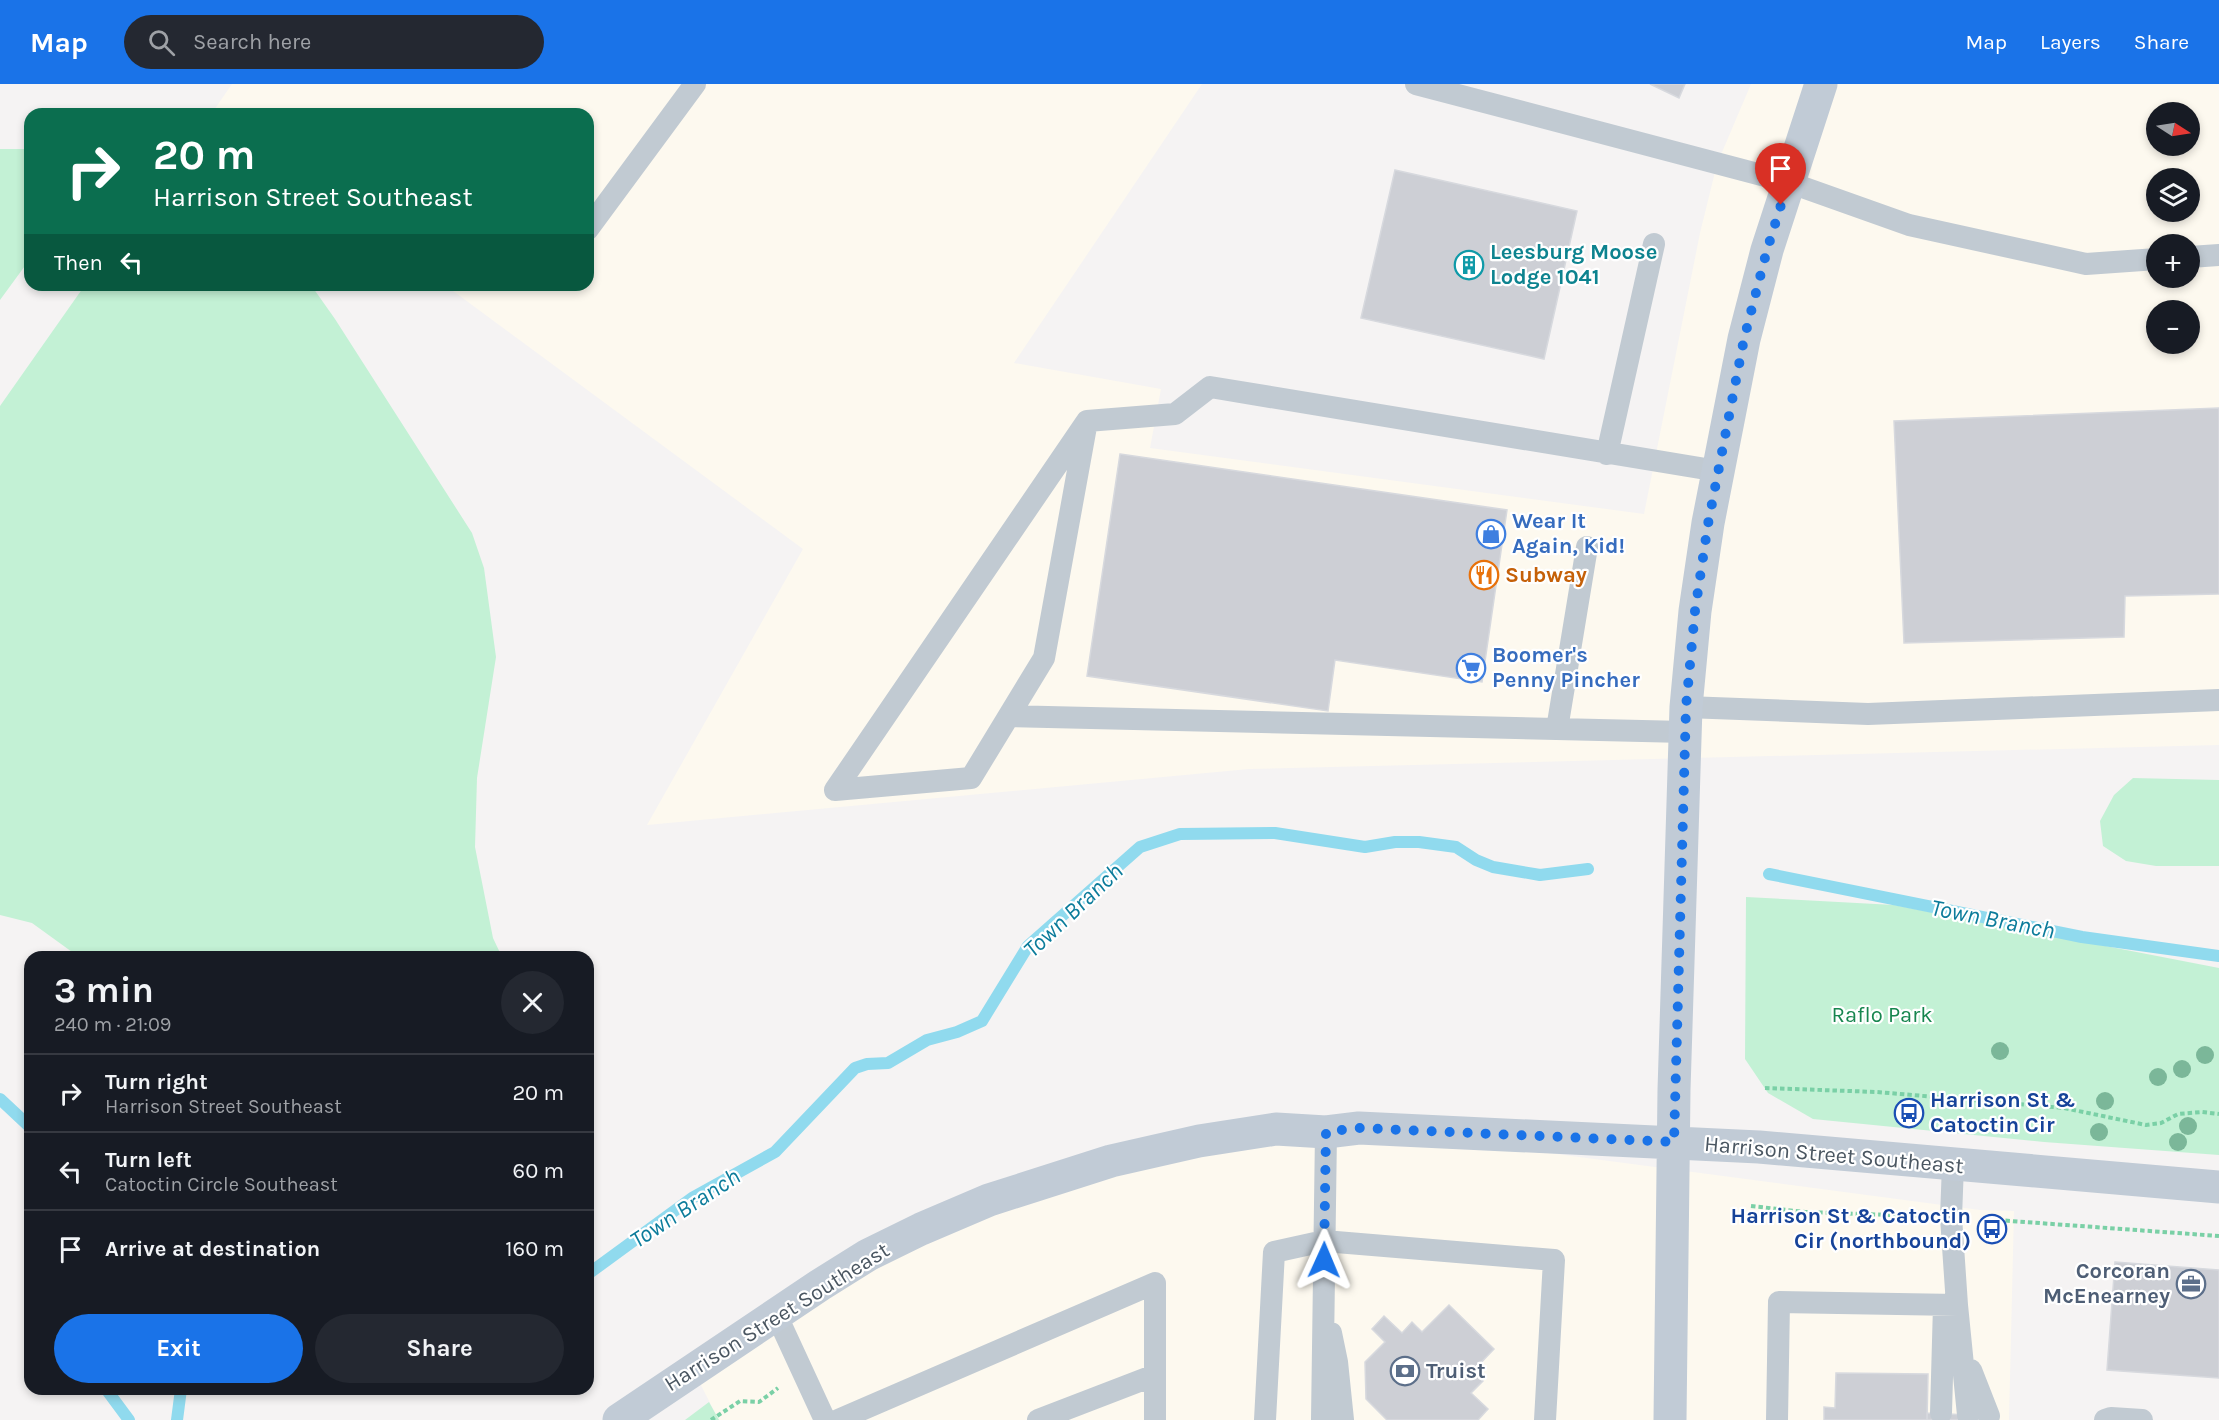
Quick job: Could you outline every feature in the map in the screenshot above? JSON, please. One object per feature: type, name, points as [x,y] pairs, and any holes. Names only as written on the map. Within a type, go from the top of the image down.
[{"type":"street","points":[[1670,1420],[1674,1142],[1686,720],[1695,611],[1718,471],[1744,339],[1767,250],[1821,84]]},
{"type":"street","name":"Harrison Street Southeast","points":[[619,1420],[868,1255],[989,1200],[1111,1161],[1199,1141],[1276,1129],[1326,1132],[1359,1128],[1759,1147],[2219,1187]]},
{"type":"lane","points":[[594,222],[695,84]]},
{"type":"lane","points":[[1416,84],[1788,182],[1909,225],[2086,264],[2146,260]]},
{"type":"lane","points":[[1606,454],[1654,244]]},
{"type":"lane","points":[[2200,256],[2219,255]]},
{"type":"lane","points":[[1087,421],[1175,414],[1210,387],[1718,471]]},
{"type":"lane","points":[[1087,421],[1044,658],[971,778],[835,790],[1087,421]]},
{"type":"lane","points":[[1557,729],[1587,547]]},
{"type":"lane","points":[[1009,716],[1557,729],[1686,720],[2219,700]]},
{"type":"lane","points":[[1322,1420],[1326,1132]]},
{"type":"lane","points":[[1950,1305],[1961,1345],[1963,1415],[1950,1305],[1953,1165]]},
{"type":"lane","points":[[1265,1420],[1274,1252],[1324,1241],[1554,1260],[1545,1420]]},
{"type":"lane","points":[[838,1420],[1155,1283],[1155,1420]]},
{"type":"lane","points":[[1323,1299],[1337,1362],[1343,1420]]},
{"type":"lane","points":[[1777,1420],[1779,1302],[1950,1305]]},
{"type":"lane","points":[[776,1314],[825,1420]]},
{"type":"lane","points":[[1038,1420],[1155,1375]]},
{"type":"lane","points":[[2105,1420],[2111,1418],[2142,1420]]},
{"type":"path","points":[[1765,1088],[1954,1097],[2064,1108],[2146,1125],[2161,1123],[2178,1114],[2202,1112],[2219,1114]]},
{"type":"path","points":[[711,1420],[740,1401],[759,1402],[802,1371]]},
{"type":"shaded area","points":[[232,84],[1202,84],[1014,363],[1161,389],[1150,448],[1644,514],[1700,233],[1717,164],[1751,84],[2219,84],[2219,745],[1249,769],[647,825],[803,549],[453,291],[594,291],[594,108],[215,108]]},
{"type":"shaded area","points":[[1359,1128],[1980,1210],[2014,1211],[2009,1420],[719,1420],[693,1370],[820,1285],[1111,1161]]},
{"type":"green space","points":[[0,149],[24,149],[24,267],[0,300]]},
{"type":"green space","points":[[81,291],[315,291],[472,533],[484,568],[496,657],[477,778],[475,847],[493,938],[499,951],[71,951],[32,923],[0,915],[0,406]]},
{"type":"green space","points":[[2133,778],[2219,780],[2219,866],[2156,866],[2126,861],[2103,846],[2100,821],[2114,795]]},
{"type":"green space","name":"Raflo Park","points":[[1746,897],[1894,905],[2219,968],[2219,1155],[2044,1142],[1813,1119],[1768,1093],[1745,1059]]},
{"type":"green space","points":[[709,1402],[719,1420],[685,1420]]},
{"type":"building","points":[[1650,84],[1685,84],[1679,98]]},
{"type":"building","name":"Leesburg Moose Lodge 1041","points":[[1395,170],[1577,211],[1544,359],[1361,318]]},
{"type":"building","points":[[2219,408],[2219,594],[2125,596],[2124,637],[1904,643],[1894,421]]},
{"type":"building","points":[[1120,454],[1507,510],[1482,682],[1335,660],[1328,711],[1087,676]]},
{"type":"building","points":[[2115,1262],[2219,1270],[2219,1378],[2107,1370]]},
{"type":"building","points":[[1449,1305],[1494,1349],[1473,1371],[1483,1381],[1471,1393],[1488,1409],[1478,1420],[1387,1420],[1366,1399],[1365,1362],[1385,1342],[1372,1329],[1384,1316],[1402,1333],[1412,1322],[1422,1332]]},
{"type":"building","points":[[1836,1373],[1928,1374],[1927,1420],[1824,1420],[1824,1407],[1835,1408]]},
{"type":"building","points":[[1927,1413],[1968,1415],[1998,1420],[1927,1420]]},
{"type":"waterway","name":"Town Branch","points":[[594,1270],[692,1198],[775,1152],[855,1068],[867,1064],[888,1063],[927,1040],[957,1032],[982,1021],[1028,946],[1140,847],[1180,834],[1275,833],[1365,847],[1395,842],[1419,842],[1456,847],[1476,860],[1493,867],[1540,875],[1588,869]]},
{"type":"waterway","name":"Town Branch","points":[[1769,874],[2082,937],[2219,956]]},
{"type":"waterway","points":[[0,1099],[24,1121]]},
{"type":"waterway","points":[[110,1395],[129,1420]]},
{"type":"waterway","name":"Town Branch","points":[[177,1420],[180,1395]]},
{"type":"place","name":"Leesburg Moose Lodge 1041","points":[[1469,265]]},
{"type":"place","name":"Wear It Again, Kid!","points":[[1491,534]]},
{"type":"place","name":"Subway","points":[[1484,575]]},
{"type":"place","name":"Boomer's Penny Pincher","points":[[1471,668]]},
{"type":"place","name":"Harrison St & Catoctin Cir","points":[[1909,1113]]},
{"type":"place","name":"Harrison St & Catoctin Cir (northbound)","points":[[1992,1229]]},
{"type":"place","name":"Corcoran McEnearney","points":[[2191,1284]]},
{"type":"place","name":"Truist","points":[[1405,1371]]},
{"type":"route","points":[[1324,1260],[1326,1132],[1359,1128],[1674,1142],[1686,707],[1695,611],[1708,524],[1744,339],[1781,205]]}]
